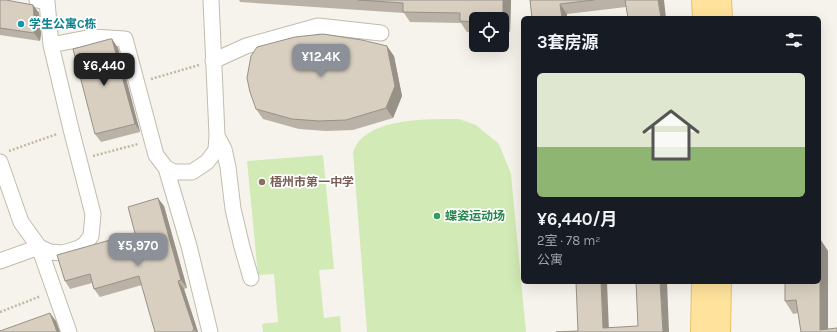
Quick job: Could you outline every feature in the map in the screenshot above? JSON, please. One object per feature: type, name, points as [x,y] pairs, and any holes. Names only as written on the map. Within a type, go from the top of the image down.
[{"type":"main road","points":[[702,0],[703,16]]},
{"type":"main road","points":[[721,0],[722,16]]},
{"type":"main road","points":[[701,332],[702,284]]},
{"type":"main road","points":[[720,332],[721,284]]},
{"type":"lane","points":[[0,261],[39,247],[50,252],[63,253],[79,248],[85,244],[91,236],[93,214],[51,45],[47,2],[37,0]]},
{"type":"lane","points":[[166,168],[174,172],[192,172],[207,162],[216,150],[217,135],[211,0]]},
{"type":"lane","points":[[213,61],[246,46],[318,26],[381,33]]},
{"type":"lane","points":[[51,45],[92,37],[126,39],[156,155],[166,168],[189,246],[210,332]]},
{"type":"lane","points":[[217,135],[224,149],[228,167],[233,209],[251,278]]},
{"type":"lane","points":[[4,157],[21,222],[39,247],[69,332]]},
{"type":"path","points":[[137,83],[213,61]]},
{"type":"path","points":[[4,157],[71,129]]},
{"type":"path","points":[[79,160],[152,140]]},
{"type":"path","points":[[0,312],[55,291]]},
{"type":"green space","name":"蝶姿运动场","points":[[459,119],[476,125],[499,144],[511,174],[526,332],[367,332],[353,152],[357,143],[361,139],[370,132],[381,127],[407,121]]},
{"type":"green space","points":[[323,155],[334,269],[319,270],[324,318],[340,316],[341,332],[263,332],[262,324],[278,322],[274,274],[258,275],[247,161]]},
{"type":"building","name":"学生公寓C栋","points":[[0,0],[33,5],[35,26],[34,33],[0,28]]},
{"type":"building","points":[[358,0],[503,0],[503,12],[469,12],[469,22],[460,21],[460,13],[403,12],[403,3]]},
{"type":"building","points":[[530,0],[594,0],[560,4],[562,16],[532,16]]},
{"type":"building","points":[[625,0],[658,0],[661,16],[628,16]]},
{"type":"building","points":[[323,34],[362,40],[387,46],[395,86],[386,108],[346,120],[319,121],[292,119],[256,109],[247,78],[251,56],[257,47],[295,37]]},
{"type":"building","points":[[112,39],[135,124],[95,134],[73,49]]},
{"type":"building","points":[[158,198],[181,280],[178,281],[194,329],[193,332],[155,332],[139,276],[94,289],[90,274],[65,281],[57,255],[135,233],[128,207]]},
{"type":"building","points":[[576,284],[601,284],[603,328],[638,326],[636,284],[660,284],[663,332],[556,332],[578,331]]},
{"type":"building","points":[[785,284],[820,284],[820,330],[837,328],[837,332],[801,332],[796,300],[785,301]]},
{"type":"building","points":[[50,313],[57,332],[0,332],[0,331]]},
{"type":"place","name":"学生公寓C栋","points":[[21,24]]},
{"type":"place","name":"梧州市第一中学","points":[[262,182]]},
{"type":"place","name":"蝶姿运动场","points":[[437,216]]}]
